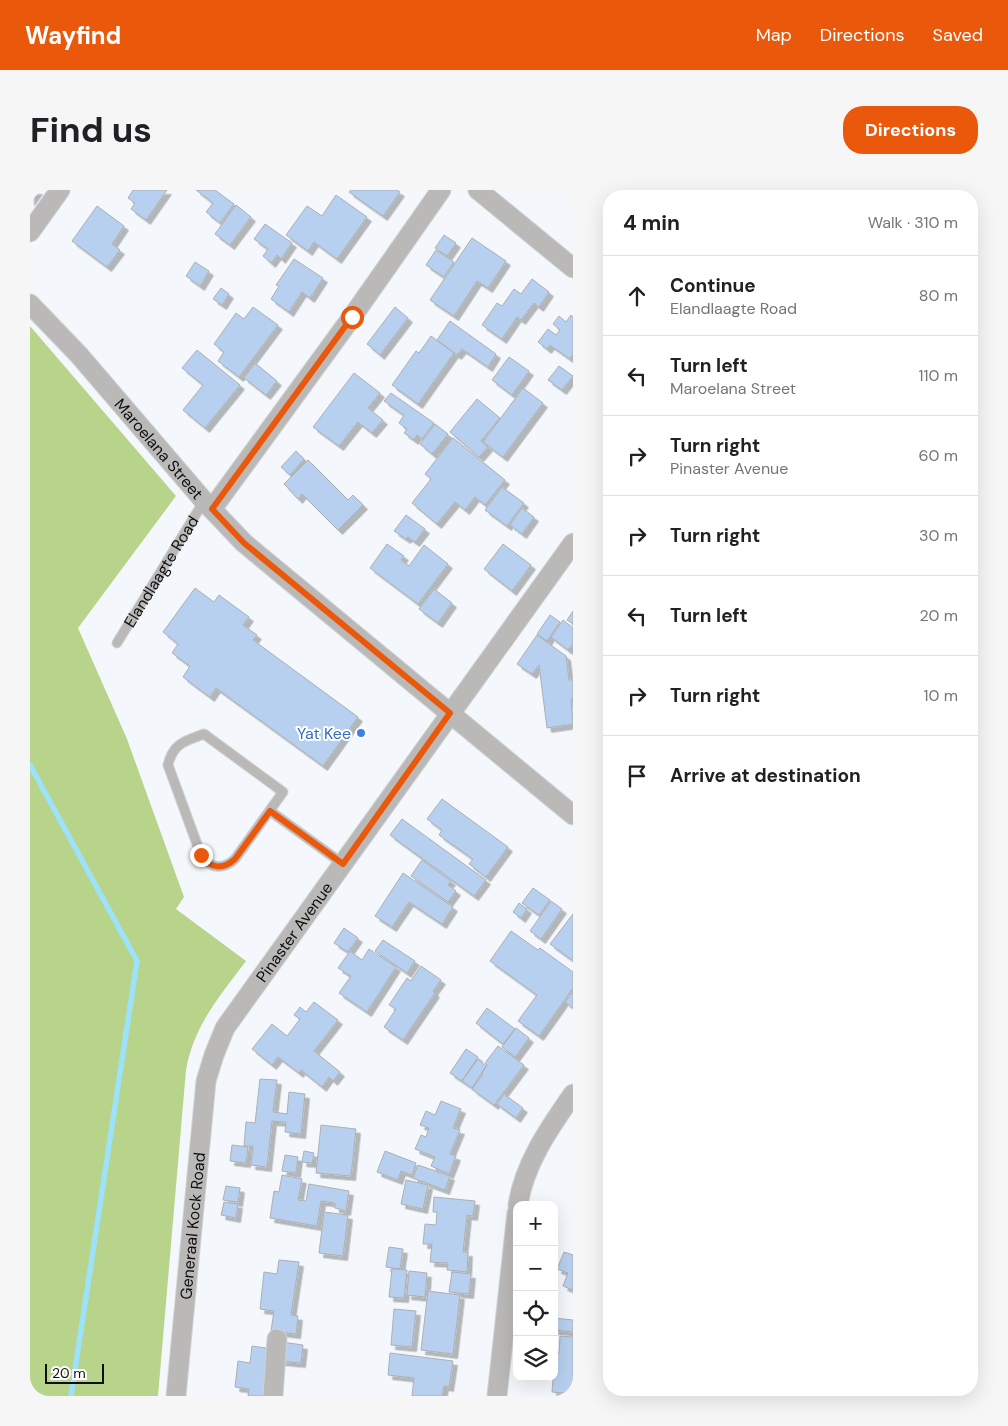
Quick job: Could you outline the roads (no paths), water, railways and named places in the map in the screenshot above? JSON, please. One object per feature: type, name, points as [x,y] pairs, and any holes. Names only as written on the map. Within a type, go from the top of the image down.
[{"type":"street","points":[[30,232],[60,190]]},
{"type":"street","name":"Elandlaagte Road","points":[[208,505],[352,317],[441,190]]},
{"type":"street","points":[[478,190],[573,268]]},
{"type":"street","name":"Maroelana Street","points":[[30,304],[79,355],[208,505],[251,549],[573,815]]},
{"type":"street","name":"Pinaster Avenue","points":[[214,1055],[225,1028],[573,543]]},
{"type":"street","name":"Generaal Kock Road","points":[[176,1396],[206,1082],[214,1055]]},
{"type":"street","points":[[519,1201],[520,1192],[534,1156],[553,1122],[573,1094]]},
{"type":"street","points":[[497,1396],[513,1246]]},
{"type":"street","points":[[273,1396],[277,1339]]},
{"type":"lane","name":"Elandlaagte Road","points":[[117,643],[208,505]]},
{"type":"lane","points":[[204,734],[283,792],[270,811],[235,859],[224,867],[210,865],[201,855],[168,765],[172,753],[181,742],[204,734]]},
{"type":"lane","points":[[270,811],[343,864]]},
{"type":"waterway","points":[[30,765],[137,961],[71,1396]]},
{"type":"place","name":"Yat Kee","points":[[361,733]]}]
